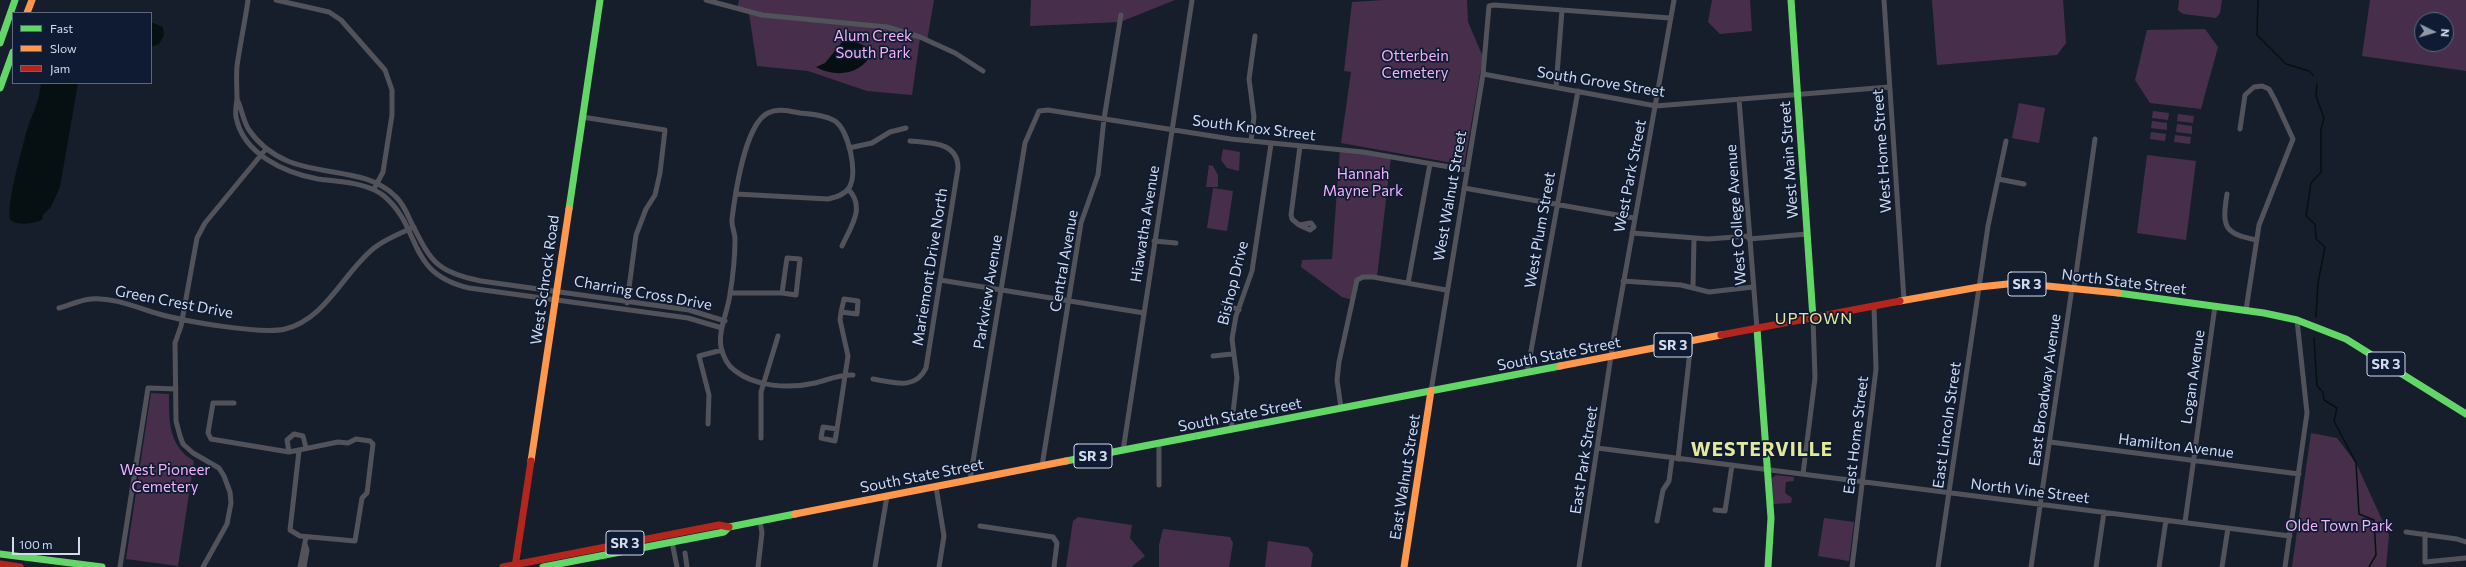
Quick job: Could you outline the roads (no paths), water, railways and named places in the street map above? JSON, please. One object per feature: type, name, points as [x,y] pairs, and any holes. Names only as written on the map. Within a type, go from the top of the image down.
[{"type":"main road","points":[[0,43],[16,0]]},
{"type":"main road","points":[[27,12],[32,0]]},
{"type":"main road","name":"West Schrock Road","points":[[517,566],[600,0]]},
{"type":"main road","name":"West Main Street","points":[[1791,0],[1814,318]]},
{"type":"main road","points":[[0,88],[12,55]]},
{"type":"main road","name":"North State Street","points":[[1757,329],[1979,287],[2017,283],[2073,288],[2246,310],[2297,320],[2332,332],[2352,343],[2466,414]]},
{"type":"main road","points":[[1757,329],[1772,534],[1768,567]]},
{"type":"main road","name":"South State Street","points":[[503,567],[517,566],[579,552],[710,527],[760,521],[1757,329]]},
{"type":"main road","name":"East Walnut Street","points":[[1404,567],[1431,391]]},
{"type":"main road","name":"South State Street","points":[[543,567],[724,532],[726,526]]},
{"type":"main road","points":[[672,542],[676,537],[700,533],[710,527]]},
{"type":"main road","points":[[618,553],[629,547],[667,539],[671,534]]},
{"type":"main road","points":[[0,554],[102,567]]},
{"type":"main road","points":[[0,564],[20,567]]},
{"type":"street","points":[[248,0],[237,66],[236,117],[239,127],[249,144],[261,155],[281,168],[296,174],[374,189],[378,183],[384,165],[392,111],[392,90],[385,70],[341,20],[329,12],[276,0]]},
{"type":"street","points":[[706,0],[762,15],[887,27],[920,38],[955,53],[983,71]]},
{"type":"street","name":"Hiawatha Avenue","points":[[1122,451],[1192,0]]},
{"type":"street","name":"West Park Street","points":[[1611,357],[1634,218],[1656,106],[1674,0]]},
{"type":"street","name":"West Home Street","points":[[1884,0],[1904,300]]},
{"type":"street","name":"West Walnut Street","points":[[1431,391],[1446,290],[1483,74],[1490,5],[1562,10]]},
{"type":"street","points":[[1556,87],[1562,10],[1670,18]]},
{"type":"street","name":"Central Avenue","points":[[1042,466],[1081,223],[1098,175],[1104,119],[1121,14]]},
{"type":"street","points":[[1251,141],[1254,117],[1249,79],[1255,36]]},
{"type":"street","name":"South Grove Street","points":[[1483,74],[1656,106],[1889,87]]},
{"type":"street","points":[[2240,129],[2245,95],[2254,87],[2262,86],[2269,89],[2276,100],[2293,139],[2266,205],[2257,240],[2246,310]]},
{"type":"street","name":"West Plum Street","points":[[1527,373],[1578,91]]},
{"type":"street","points":[[236,99],[249,130],[266,148],[298,165],[378,183]]},
{"type":"street","name":"West College Avenue","points":[[1739,99],[1757,329]]},
{"type":"street","points":[[736,194],[828,199],[839,196],[848,189],[853,176],[849,148],[841,127],[834,120],[786,110],[776,110],[766,114],[751,130],[736,194],[732,220],[735,242],[730,293],[725,321],[722,328],[722,350],[724,359],[733,370],[746,378],[763,383],[801,385],[846,374],[853,375]]},
{"type":"street","name":"South Knox Street","points":[[1039,111],[1048,110],[1271,144],[1363,152],[1467,170]]},
{"type":"street","name":"Parkview Avenue","points":[[970,480],[1025,143],[1039,111]]},
{"type":"street","points":[[582,117],[665,130],[660,173],[655,195],[646,209],[636,235],[626,308]]},
{"type":"street","points":[[849,148],[872,143],[890,132],[906,128]]},
{"type":"street","name":"East Broadway Avenue","points":[[2031,567],[2095,139]]},
{"type":"street","name":"Mariemont Drive North","points":[[873,379],[902,384],[918,380],[926,368],[958,168],[956,155],[951,150],[941,145],[910,141]]},
{"type":"street","name":"East Lincoln Street","points":[[1938,567],[1979,287],[2006,141]]},
{"type":"street","name":"Bishop Drive","points":[[1231,430],[1236,378],[1232,354],[1233,327],[1252,271],[1271,144]]},
{"type":"street","points":[[1299,225],[1292,219],[1291,215],[1300,146]]},
{"type":"street","points":[[203,567],[208,565],[226,524],[231,503],[230,492],[224,476],[219,468],[183,444],[176,421],[174,351],[182,319],[197,238],[205,223],[266,148]]},
{"type":"street","points":[[1408,283],[1430,164]]},
{"type":"street","points":[[1998,179],[2024,184]]},
{"type":"street","name":"Charring Cross Drive","points":[[378,183],[396,196],[430,258],[447,271],[481,281],[703,313],[725,321]]},
{"type":"street","points":[[1464,188],[1634,218]]},
{"type":"street","name":"Charring Cross Drive","points":[[374,189],[391,202],[407,230],[418,255],[443,279],[469,288],[626,308],[701,320],[722,328]]},
{"type":"street","points":[[842,246],[854,220],[858,204],[856,198],[848,189]]},
{"type":"street","points":[[2227,194],[2224,216],[2227,228],[2233,235],[2257,240]]},
{"type":"street","name":"Green Crest Drive","points":[[59,308],[78,301],[93,299],[124,303],[182,319],[265,332],[285,329],[301,324],[316,312],[355,266],[375,247],[414,227]]},
{"type":"street","points":[[1632,232],[1694,238],[1807,234]]},
{"type":"street","points":[[1693,288],[1694,238]]},
{"type":"street","points":[[1154,241],[1176,243]]},
{"type":"street","points":[[730,293],[782,293],[796,295],[800,259],[787,258],[782,293]]},
{"type":"street","points":[[1341,408],[1338,380],[1339,362],[1356,282],[1360,278],[1373,277],[1446,290]]},
{"type":"street","points":[[940,280],[1144,313]]},
{"type":"street","points":[[1623,281],[1681,285],[1718,292],[1753,287]]},
{"type":"street","points":[[1222,303],[1239,310]]},
{"type":"street","name":"East Home Street","points":[[1852,567],[1876,369],[1874,306]]},
{"type":"street","name":"Logan Avenue","points":[[2185,522],[2215,306]]},
{"type":"street","points":[[837,429],[846,374],[848,349],[842,327],[842,312]]},
{"type":"street","points":[[1803,474],[1814,378],[1814,318]]},
{"type":"street","points":[[2285,567],[2299,474],[2306,404],[2297,320]]},
{"type":"street","points":[[760,438],[763,383],[778,336]]},
{"type":"street","points":[[1657,521],[1663,490],[1669,481],[1675,458],[1691,342]]},
{"type":"street","points":[[708,424],[710,395],[699,356],[722,350]]},
{"type":"street","points":[[1213,356],[1232,354]]},
{"type":"street","name":"East Park Street","points":[[1579,567],[1611,357]]},
{"type":"street","points":[[120,567],[148,388],[176,389]]},
{"type":"street","points":[[234,403],[213,403],[208,433],[211,439],[289,452],[300,451],[306,448],[338,442],[348,442],[356,439],[370,441],[374,446],[367,492],[362,498],[355,540],[295,535],[289,527],[300,451]]},
{"type":"street","points":[[289,452],[287,440],[294,434],[303,436],[306,448]]},
{"type":"street","name":"Hamilton Avenue","points":[[2050,442],[2299,474]]},
{"type":"street","points":[[1158,485],[1159,444]]},
{"type":"street","name":"North Vine Street","points":[[1597,448],[2290,536]]},
{"type":"street","points":[[1715,510],[1725,511],[1732,465]]},
{"type":"street","points":[[936,487],[944,536],[939,567]]},
{"type":"street","points":[[875,567],[887,496]]},
{"type":"street","points":[[2096,567],[2104,512]]},
{"type":"street","points":[[2159,567],[2166,520]]},
{"type":"street","points":[[758,567],[762,533],[760,521]]},
{"type":"street","points":[[980,526],[1054,538],[1057,545],[1054,567]]},
{"type":"street","points":[[2222,567],[2228,528]]},
{"type":"street","points":[[2406,532],[2466,542]]},
{"type":"street","points":[[2425,534],[2424,562],[2466,558]]},
{"type":"street","points":[[300,567],[306,537]]},
{"type":"street","points":[[672,542],[677,567]]},
{"type":"street","points":[[304,567],[307,550],[305,544]]},
{"type":"street","points":[[685,553],[687,567]]},
{"type":"waterway","points":[[2258,0],[2257,35],[2286,64],[2309,71],[2313,75]]},
{"type":"waterway","points":[[2316,317],[2318,283],[2325,247],[2316,239],[2315,224],[2306,216],[2311,183],[2321,172],[2321,129],[2324,118],[2316,96],[2317,84]]},
{"type":"waterway","points":[[2314,338],[2317,386],[2323,392],[2324,400],[2337,408],[2334,421],[2356,463],[2359,514],[2374,520],[2376,555],[2369,567]]},
{"type":"district","name":"UPTOWN","points":[[1814,319]]},
{"type":"district","name":"WESTERVILLE","points":[[1762,450]]},
{"type":"park label","name":"Alum Creek South Park","points":[[873,44]]},
{"type":"park label","name":"Otterbein Cemetery","points":[[1415,64]]},
{"type":"park label","name":"Hannah Mayne Park","points":[[1363,182]]},
{"type":"park label","name":"West Pioneer Cemetery","points":[[165,478]]},
{"type":"park label","name":"Olde Town Park","points":[[2339,526]]}]
